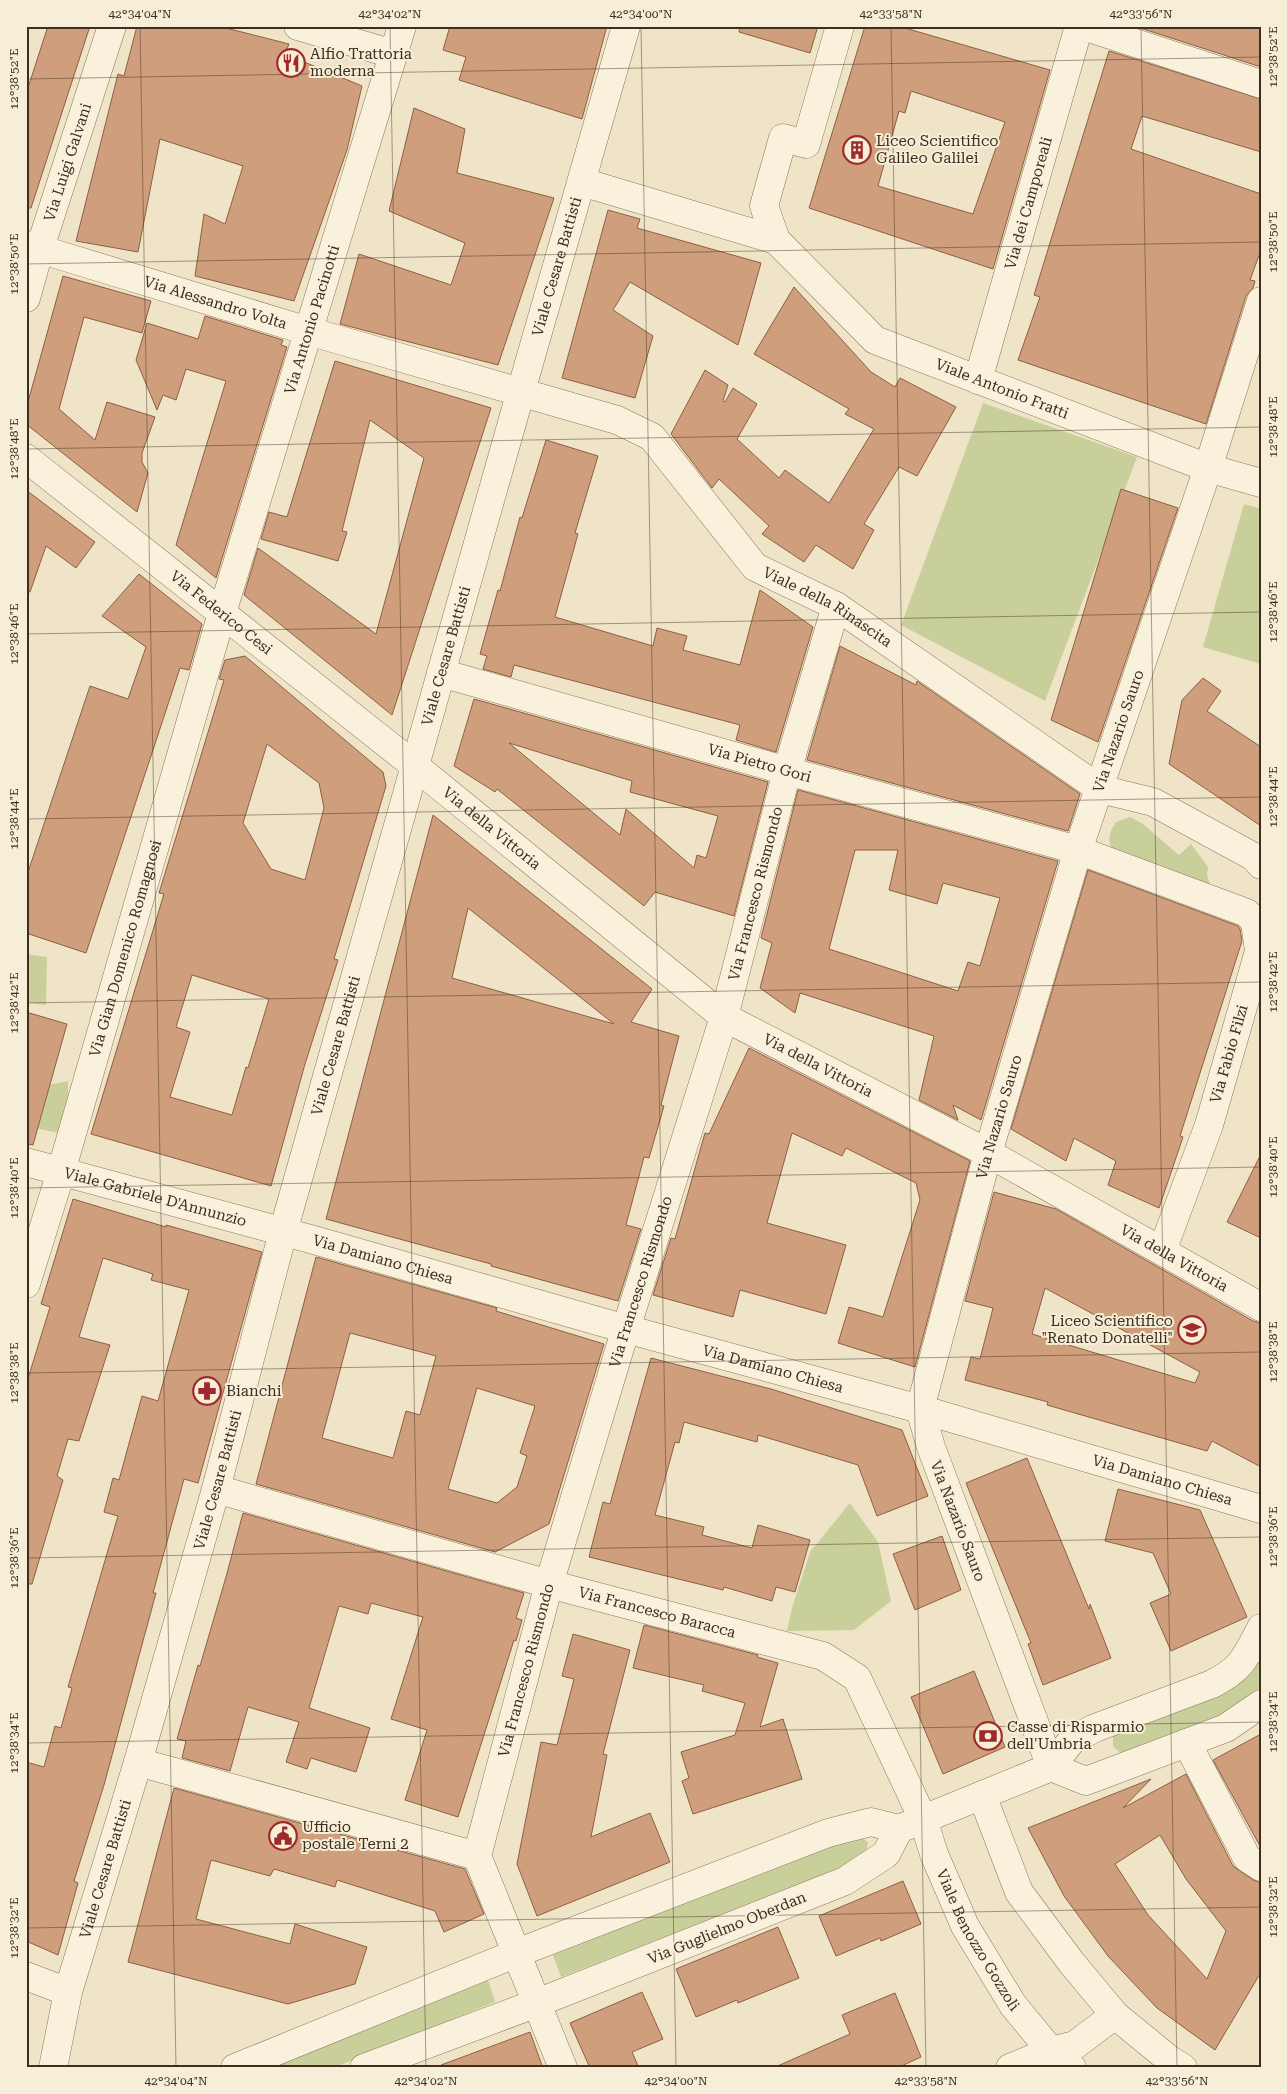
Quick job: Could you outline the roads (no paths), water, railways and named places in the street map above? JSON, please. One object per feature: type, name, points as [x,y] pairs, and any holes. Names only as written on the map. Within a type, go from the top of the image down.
[{"type":"street","name":"Via Luigi Galvani","points":[[26,298],[33,246],[112,26]]},
{"type":"street","points":[[298,26],[393,54]]},
{"type":"street","name":"Via Antonio Pacinotti","points":[[222,613],[402,26]]},
{"type":"street","name":"Viale Cesare Battisti","points":[[54,2068],[68,1992],[138,1762],[216,1489],[283,1232],[626,26]]},
{"type":"street","name":"Via dei Camporeali","points":[[978,380],[1079,26]]},
{"type":"street","points":[[1083,26],[1261,84]]},
{"type":"street","points":[[776,240],[764,206],[783,138],[806,144],[838,34]]},
{"type":"street","points":[[776,240],[779,205],[794,150]]},
{"type":"street","points":[[582,182],[776,240]]},
{"type":"street","name":"Viale Antonio Fratti","points":[[776,240],[875,340],[1208,468],[1261,483]]},
{"type":"street","name":"Via Alessandro Volta","points":[[33,246],[308,331],[521,391]]},
{"type":"street","name":"Via Nazario Sauro","points":[[1051,1767],[930,1448],[920,1409],[988,1153],[1078,850],[1208,468],[1261,301]]},
{"type":"street","name":"Viale della Rinascita","points":[[521,391],[617,420],[652,437],[755,567],[836,606],[1100,789]]},
{"type":"street","name":"Via Federico Cesi","points":[[26,458],[415,766]]},
{"type":"street","name":"Via Francesco Rismondo","points":[[476,1856],[549,1584],[626,1329],[724,1017],[787,771],[836,606]]},
{"type":"street","name":"Via Gian Domenico Romagnosi","points":[[26,1284],[61,1172],[222,613]]},
{"type":"street","name":"Via Pietro Gori","points":[[442,673],[787,771],[1078,850]]},
{"type":"street","name":"Via della Vittoria","points":[[415,766],[724,1017],[988,1153],[1261,1307]]},
{"type":"street","points":[[1100,789],[1153,802],[1254,856],[1261,865]]},
{"type":"street","name":"Via Fabio Filzi","points":[[1078,850],[1247,913],[1258,924],[1259,951],[1209,1125],[1162,1251]]},
{"type":"street","name":"Viale Gabriele D'Annunzio","points":[[26,1162],[283,1232]]},
{"type":"street","name":"Via Damiano Chiesa","points":[[283,1232],[626,1329],[920,1409],[1261,1509]]},
{"type":"street","name":"Via Francesco Baracca","points":[[216,1489],[549,1584],[822,1656],[857,1678],[911,1824]]},
{"type":"street","points":[[235,2068],[517,1953],[828,1833],[871,1822],[911,1824],[1051,1767],[1072,1740],[1095,1728],[1226,1677],[1243,1663],[1261,1628]]},
{"type":"street","points":[[1051,1767],[1086,1781],[1226,1728],[1261,1704]]},
{"type":"street","points":[[1187,1743],[1247,1858],[1261,1867]]},
{"type":"street","points":[[138,1762],[476,1856],[563,2068]]},
{"type":"street","points":[[982,1795],[1019,1892],[1071,1962],[1115,2015],[1176,2064]]},
{"type":"street","name":"Via Guglielmo Oberdan","points":[[364,2068],[537,2003],[845,1881],[886,1854],[911,1824]]},
{"type":"street","name":"Viale Benozzo Gozzoli","points":[[911,1824],[934,1854],[965,1926],[1013,2005],[1062,2059]]},
{"type":"street","points":[[26,1976],[68,1992]]},
{"type":"street","points":[[1010,2068],[1062,2059],[1075,2045],[1115,2015]]},
{"type":"place","name":"Alfio Trattoria moderna","points":[[291,63]]},
{"type":"place","name":"Liceo Scientifico Galileo Galilei","points":[[857,150]]},
{"type":"place","name":"Liceo Scientifico \"Renato Donatelli\"","points":[[1192,1330]]},
{"type":"place","name":"Bianchi","points":[[207,1391]]},
{"type":"place","name":"Casse di Risparmio dell'Umbria","points":[[988,1736]]},
{"type":"place","name":"Ufficio postale Terni 2","points":[[283,1836]]}]
